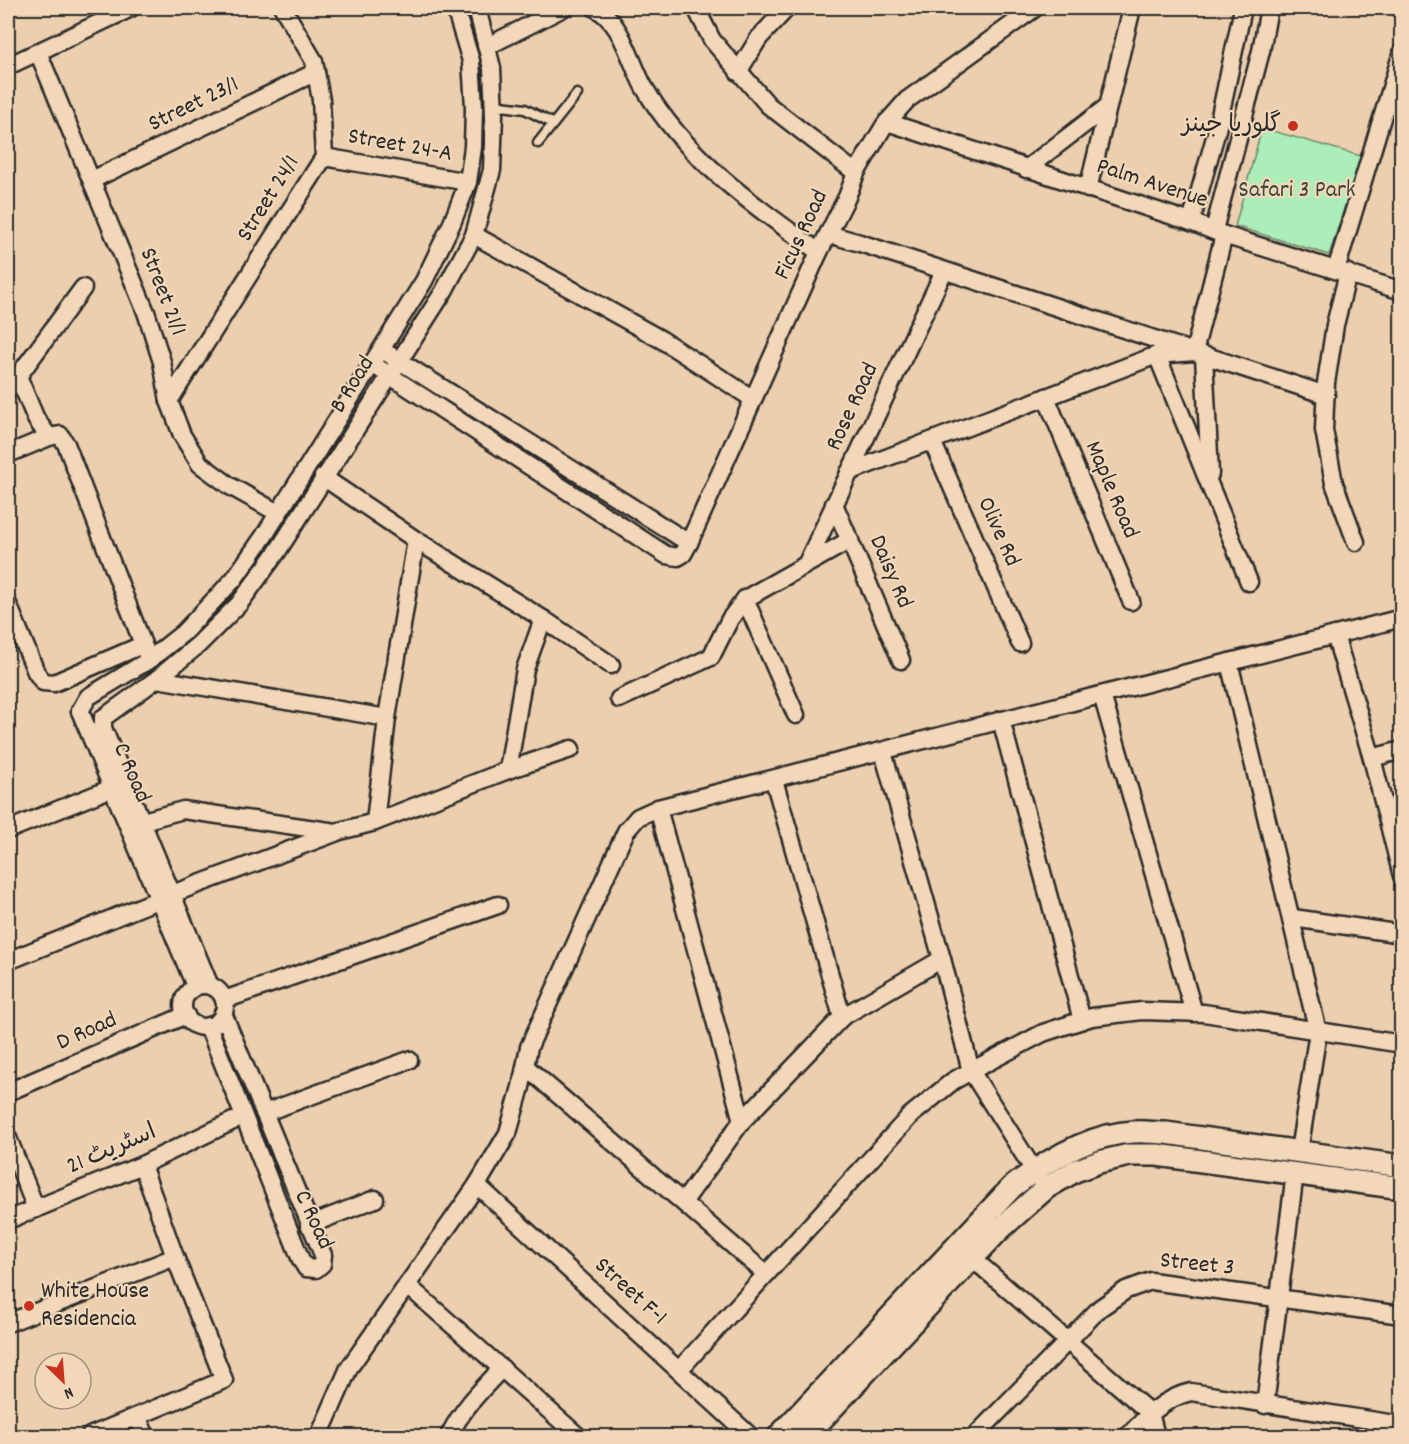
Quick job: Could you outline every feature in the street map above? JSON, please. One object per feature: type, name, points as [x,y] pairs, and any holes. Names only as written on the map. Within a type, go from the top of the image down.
[{"type":"street","points":[[8,66],[131,8]]},
{"type":"street","name":"Street 24/1","points":[[169,401],[324,157],[321,100],[314,61],[283,8]]},
{"type":"street","name":"B Road","points":[[80,711],[88,697],[145,652],[183,633],[223,593],[258,545],[424,281],[452,224],[468,182],[473,147],[474,107],[471,60],[455,8]]},
{"type":"street","name":"B Road","points":[[103,718],[157,679],[198,645],[239,604],[277,552],[444,291],[474,235],[492,170],[494,105],[492,68],[477,8]]},
{"type":"street","points":[[488,46],[563,8]]},
{"type":"street","points":[[595,8],[602,11],[612,21],[644,88],[660,111],[699,157],[745,198],[819,252]]},
{"type":"street","points":[[696,8],[712,40],[768,105],[856,173]]},
{"type":"street","points":[[738,72],[759,38],[787,8]]},
{"type":"street","name":"Ficus Road","points":[[689,543],[856,173],[887,122],[907,100],[1035,8]]},
{"type":"street","points":[[1088,189],[1132,8]]},
{"type":"street","points":[[1191,222],[1217,130],[1243,8]]},
{"type":"street","points":[[1211,487],[1199,354],[1219,233],[1269,8]]},
{"type":"street","name":"Street 21/1","points":[[38,52],[156,340],[167,380],[169,401],[182,435],[200,464],[230,486],[278,513]]},
{"type":"street","points":[[1356,542],[1334,483],[1324,430],[1326,395],[1342,272],[1401,52]]},
{"type":"street","name":"Street 23/1","points":[[92,180],[316,72]]},
{"type":"street","points":[[1026,168],[1108,106]]},
{"type":"street","name":"Palm Avenue","points":[[887,122],[1401,291]]},
{"type":"street","name":"Street 24-A","points":[[324,157],[468,182]]},
{"type":"street","points":[[828,234],[1326,395]]},
{"type":"street","points":[[474,235],[662,340],[753,399]]},
{"type":"street","name":"Rose Road","points":[[807,563],[944,271]]},
{"type":"street","points":[[8,390],[83,288]]},
{"type":"street","points":[[372,364],[666,555],[678,557],[683,554],[689,543],[382,350]]},
{"type":"street","points":[[849,472],[1157,355],[1199,354]]},
{"type":"street","points":[[1157,355],[1249,582]]},
{"type":"street","points":[[18,376],[36,419],[50,437]]},
{"type":"street","name":"Maple Road","points":[[1046,397],[1131,601]]},
{"type":"street","points":[[8,454],[60,435],[66,444],[145,652],[54,683],[43,682],[36,672],[8,604]]},
{"type":"street","name":"Olive Rd","points":[[932,441],[1020,643]]},
{"type":"street","points":[[323,477],[416,540],[611,664]]},
{"type":"street","name":"Daisy Rd","points":[[834,504],[901,660]]},
{"type":"street","points":[[375,822],[387,718],[416,540]]},
{"type":"street","points":[[619,699],[711,657],[730,619],[745,599],[850,540]]},
{"type":"street","points":[[745,599],[796,715]]},
{"type":"street","points":[[319,1437],[349,1368],[477,1185],[508,1133],[526,1067],[529,1047],[627,831],[638,817],[658,808],[1401,618]]},
{"type":"street","points":[[507,770],[525,669],[543,619]]},
{"type":"street","points":[[1335,635],[1372,758],[1400,868]]},
{"type":"street","points":[[1229,662],[1293,918],[1318,1032],[1299,1151]]},
{"type":"street","points":[[157,679],[387,718]]},
{"type":"street","points":[[1102,695],[1194,1013]]},
{"type":"street","points":[[80,711],[103,718]]},
{"type":"street","name":"C Road","points":[[80,711],[112,788],[166,896],[203,986]]},
{"type":"street","name":"C Road","points":[[103,718],[103,728],[143,821],[166,896]]},
{"type":"street","points":[[1001,720],[1082,1020]]},
{"type":"street","points":[[8,962],[166,896],[336,832],[375,822],[507,770],[571,750]]},
{"type":"street","points":[[1372,758],[1401,750]]},
{"type":"street","points":[[882,752],[942,959],[971,1071],[1040,1179]]},
{"type":"street","points":[[774,780],[842,1017]]},
{"type":"street","points":[[8,830],[112,788]]},
{"type":"street","points":[[658,808],[742,1120]]},
{"type":"street","points":[[143,821],[183,810],[336,832]]},
{"type":"street","points":[[224,1006],[221,993],[203,986],[190,990],[183,1001],[188,1020],[194,1024],[208,1026],[214,1024],[224,1006],[498,905]]},
{"type":"street","points":[[1293,918],[1401,934]]},
{"type":"street","points":[[684,1202],[742,1120],[842,1017],[942,959]]},
{"type":"street","name":"C Road","points":[[208,1026],[301,1260],[306,1268],[313,1270],[319,1268],[323,1258],[264,1113],[224,1006]]},
{"type":"street","points":[[679,1370],[910,1116],[953,1082],[1043,1033],[1092,1017],[1142,1011],[1194,1013],[1401,1044]]},
{"type":"street","name":"D Road","points":[[8,1092],[186,1015]]},
{"type":"street","points":[[264,1113],[409,1060]]},
{"type":"street","points":[[526,1067],[766,1274]]},
{"type":"street","name":"اسٹریٹ 21","points":[[8,1220],[142,1166],[233,1120]]},
{"type":"street","points":[[806,1437],[998,1231],[1040,1179],[1087,1143],[1132,1132],[1166,1133],[1401,1166]]},
{"type":"street","points":[[8,1138],[36,1209]]},
{"type":"street","points":[[778,1437],[1012,1187],[1129,1155],[1157,1155],[1401,1188]]},
{"type":"street","points":[[90,1437],[225,1380],[175,1257],[142,1166]]},
{"type":"street","points":[[1265,1405],[1295,1173]]},
{"type":"street","name":"Street F-1","points":[[477,1185],[750,1437]]},
{"type":"street","points":[[309,1225],[375,1199]]},
{"type":"street","points":[[8,1323],[175,1257]]},
{"type":"street","points":[[972,1258],[1150,1413],[1156,1437]]},
{"type":"street","name":"Street 3","points":[[975,1437],[1101,1308],[1126,1290],[1151,1281],[1401,1315]]},
{"type":"street","points":[[407,1285],[578,1437]]},
{"type":"street","points":[[449,1437],[458,1419],[472,1400],[502,1368]]},
{"type":"street","points":[[1128,1437],[1150,1413],[1175,1396],[1191,1392],[1401,1425]]},
{"type":"street","points":[[137,1417],[146,1437]]},
{"type":"lane","points":[[538,143],[577,94]]},
{"type":"lane","points":[[494,105],[525,109],[552,123]]},
{"type":"green space","name":"Safari 3 Park","points":[[1262,128],[1361,156],[1329,255],[1235,226]]},
{"type":"place","name":"گلوریا جینز","points":[[1293,126]]},
{"type":"place","name":"White House Residencia","points":[[29,1306]]}]
